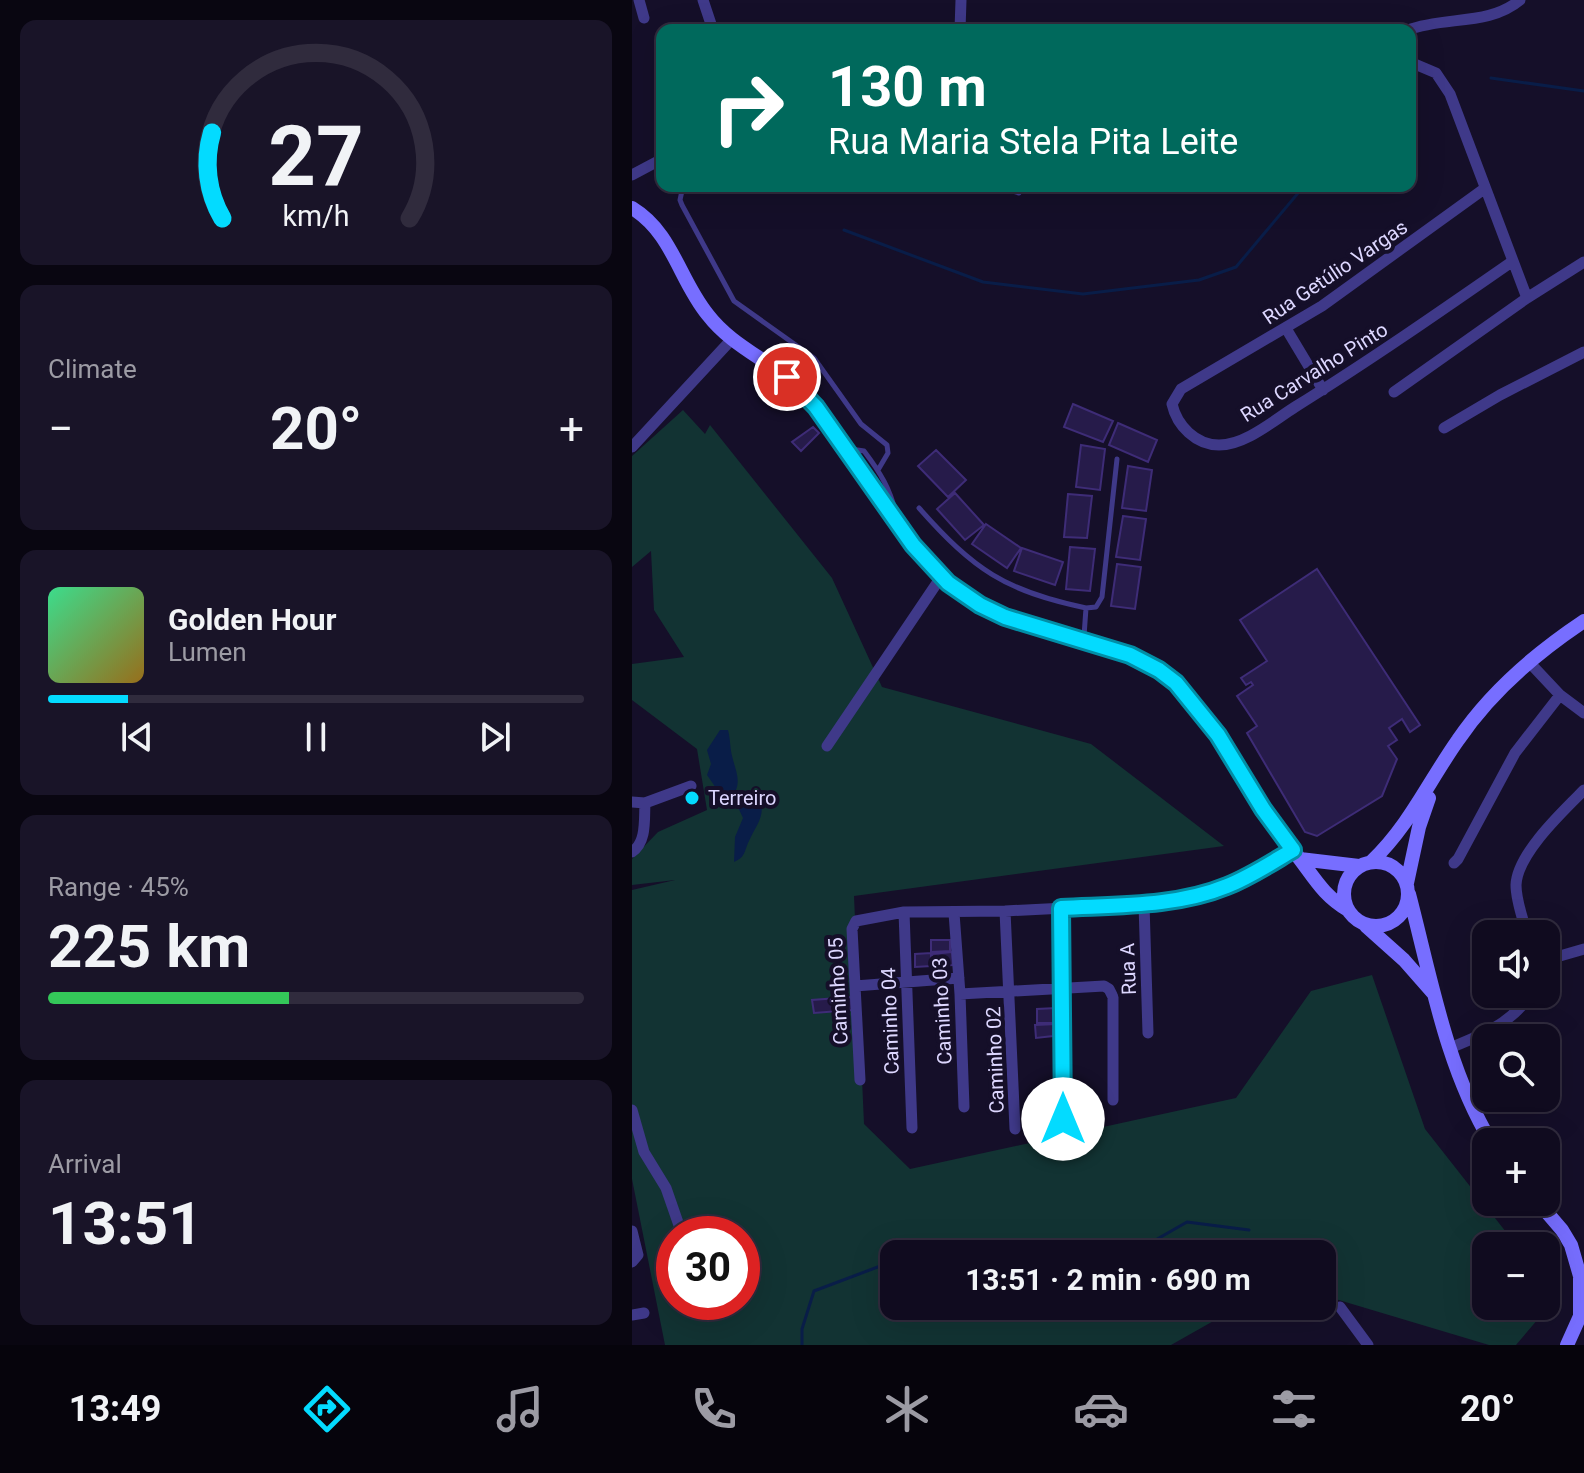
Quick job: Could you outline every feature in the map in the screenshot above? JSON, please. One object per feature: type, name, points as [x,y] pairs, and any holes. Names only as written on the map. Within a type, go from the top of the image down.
[{"type":"main road","points":[[632,208],[666,240],[701,306],[732,339],[778,369],[816,407],[898,524],[941,577],[980,605],[1005,617],[1147,662],[1167,675],[1218,735],[1263,809],[1320,889],[1404,960],[1436,996]]},
{"type":"main road","points":[[1348,910],[1344,901],[1346,881],[1401,831],[1474,717],[1529,662],[1584,621]]},
{"type":"main road","points":[[1366,925],[1390,923],[1407,906],[1419,827],[1435,780]]},
{"type":"main road","points":[[1296,854],[1393,866],[1408,888],[1459,1080],[1484,1128]]},
{"type":"main road","points":[[1550,1216],[1571,1245],[1580,1276],[1580,1316],[1567,1345]]},
{"type":"street","points":[[639,0],[644,18]]},
{"type":"street","points":[[703,0],[711,24]]},
{"type":"street","points":[[960,24],[961,0]]},
{"type":"street","points":[[1416,28],[1499,13],[1520,0]]},
{"type":"street","points":[[1416,64],[1426,67],[1443,81],[1527,298]]},
{"type":"street","points":[[632,175],[656,162]]},
{"type":"street","name":"Rua Getúlio Vargas","points":[[1201,377],[1287,330],[1484,189]]},
{"type":"street","name":"Rua Carvalho Pinto","points":[[1201,377],[1181,389],[1175,397],[1172,404],[1175,416],[1184,430],[1201,440],[1217,445],[1230,443],[1250,435],[1353,373],[1513,261]]},
{"type":"street","points":[[1394,392],[1580,264],[1584,278]]},
{"type":"street","points":[[1287,330],[1323,390]]},
{"type":"street","points":[[632,447],[732,339]]},
{"type":"street","points":[[1444,428],[1584,352]]},
{"type":"street","points":[[827,746],[941,577]]},
{"type":"street","points":[[1529,662],[1560,695],[1584,713]]},
{"type":"street","points":[[1454,863],[1515,753],[1529,731],[1560,695]]},
{"type":"street","points":[[632,802],[645,803],[691,786]]},
{"type":"street","points":[[1524,920],[1516,886],[1518,873],[1539,839],[1584,790]]},
{"type":"street","points":[[632,852],[642,840],[645,803]]},
{"type":"street","points":[[904,912],[954,913],[1144,904],[1183,898],[1227,886],[1296,854]]},
{"type":"street","name":"Rua A","points":[[1144,904],[1148,1033]]},
{"type":"street","points":[[1061,908],[1063,1119]]},
{"type":"street","name":"Caminho 02","points":[[1005,911],[1015,1129]]},
{"type":"street","name":"Caminho 05","points":[[860,1080],[853,925],[856,921],[875,916],[904,912]]},
{"type":"street","name":"Caminho 04","points":[[904,912],[912,1128]]},
{"type":"street","name":"Caminho 03","points":[[954,913],[964,1107]]},
{"type":"street","points":[[1560,956],[1584,949]]},
{"type":"street","points":[[855,986],[959,978]]},
{"type":"street","points":[[960,994],[1104,986],[1112,993],[1113,1100]]},
{"type":"street","points":[[1450,1048],[1496,1029],[1520,1008]]},
{"type":"street","points":[[632,1110],[644,1152],[666,1188],[676,1216]]},
{"type":"street","points":[[632,1262],[638,1255],[634,1236]]},
{"type":"street","points":[[1340,1307],[1368,1345]]},
{"type":"lane","points":[[682,192],[682,205],[727,291],[743,308],[814,358],[861,424],[887,445],[888,453],[878,470]]},
{"type":"lane","points":[[846,449],[864,451],[878,470],[892,493],[898,524]]},
{"type":"lane","points":[[919,508],[947,540],[978,566],[1013,587],[1045,599],[1086,608],[1096,607],[1102,597],[1117,459]]},
{"type":"lane","points":[[1084,641],[1086,608]]},
{"type":"green space","points":[[683,410],[705,434],[710,425],[832,578],[882,687],[1091,744],[1224,846],[854,896],[864,1124],[910,1169],[1236,1098],[1311,991],[1372,975],[1425,1129],[1472,1189],[1472,1216],[1493,1216],[1506,1232],[1472,1232],[1472,1320],[1537,1320],[1516,1345],[1489,1345],[1336,1299],[1336,1240],[880,1240],[880,1320],[1215,1320],[1171,1345],[665,1345],[660,1320],[760,1320],[760,1216],[656,1216],[656,1300],[632,1179],[632,890],[675,880],[632,885],[632,859],[658,832],[707,810],[697,749],[632,700],[632,664],[684,657],[654,610],[651,551],[632,567],[632,456]]},
{"type":"water","points":[[720,730],[728,730],[738,778],[736,790],[726,801],[720,800],[707,775],[711,764],[707,750]]},
{"type":"water","points":[[751,791],[759,796],[762,809],[760,820],[741,858],[734,862],[735,837],[743,818],[737,805]]},
{"type":"building","points":[[1073,404],[1113,421],[1103,442],[1064,427]]},
{"type":"building","points":[[1118,423],[1157,440],[1148,462],[1109,445]]},
{"type":"building","points":[[813,427],[819,433],[801,451],[792,442]]},
{"type":"building","points":[[1081,445],[1105,449],[1100,490],[1076,487]]},
{"type":"building","points":[[936,450],[966,480],[948,497],[918,466]]},
{"type":"building","points":[[1128,466],[1152,470],[1146,511],[1122,508]]},
{"type":"building","points":[[955,493],[984,525],[965,540],[937,509]]},
{"type":"building","points":[[1068,494],[1092,496],[1087,538],[1064,537]]},
{"type":"building","points":[[1123,516],[1146,519],[1140,560],[1116,557]]},
{"type":"building","points":[[986,524],[1021,548],[1007,568],[972,544]]},
{"type":"building","points":[[1070,547],[1095,549],[1090,591],[1066,589]]},
{"type":"building","points":[[1022,548],[1063,562],[1055,585],[1014,571]]},
{"type":"building","points":[[1117,564],[1141,567],[1135,609],[1111,606]]},
{"type":"building","points":[[1317,569],[1420,725],[1410,732],[1402,719],[1389,728],[1397,740],[1388,746],[1397,759],[1382,796],[1317,836],[1305,832],[1247,733],[1257,726],[1237,696],[1253,685],[1251,682],[1246,685],[1241,678],[1267,661],[1240,620]]},
{"type":"building","points":[[931,940],[950,940],[950,951],[931,952]]},
{"type":"building","points":[[952,952],[953,965],[933,966],[932,954]]},
{"type":"building","points":[[931,953],[931,966],[915,967],[915,954]]},
{"type":"building","points":[[851,997],[852,1010],[814,1013],[812,1000]]},
{"type":"building","points":[[1056,1008],[1057,1023],[1037,1023],[1037,1009]]},
{"type":"building","points":[[1057,1024],[1053,1036],[1036,1038],[1035,1025]]},
{"type":"waterway","points":[[1491,78],[1584,91]]},
{"type":"waterway","points":[[844,230],[983,282],[1083,294],[1199,280],[1236,267],[1299,192]]},
{"type":"waterway","points":[[1156,1240],[1187,1222],[1249,1230]]},
{"type":"waterway","points":[[802,1345],[802,1329],[814,1291],[880,1266]]},
{"type":"place","name":"Terreiro","points":[[692,798]]},
{"type":"route","points":[[787,377],[816,407],[913,545],[948,583],[980,605],[1005,617],[1130,655],[1147,662],[1176,683],[1218,735],[1263,809],[1293,850],[1248,876],[1209,892],[1144,904],[1061,908],[1063,1119]]}]
